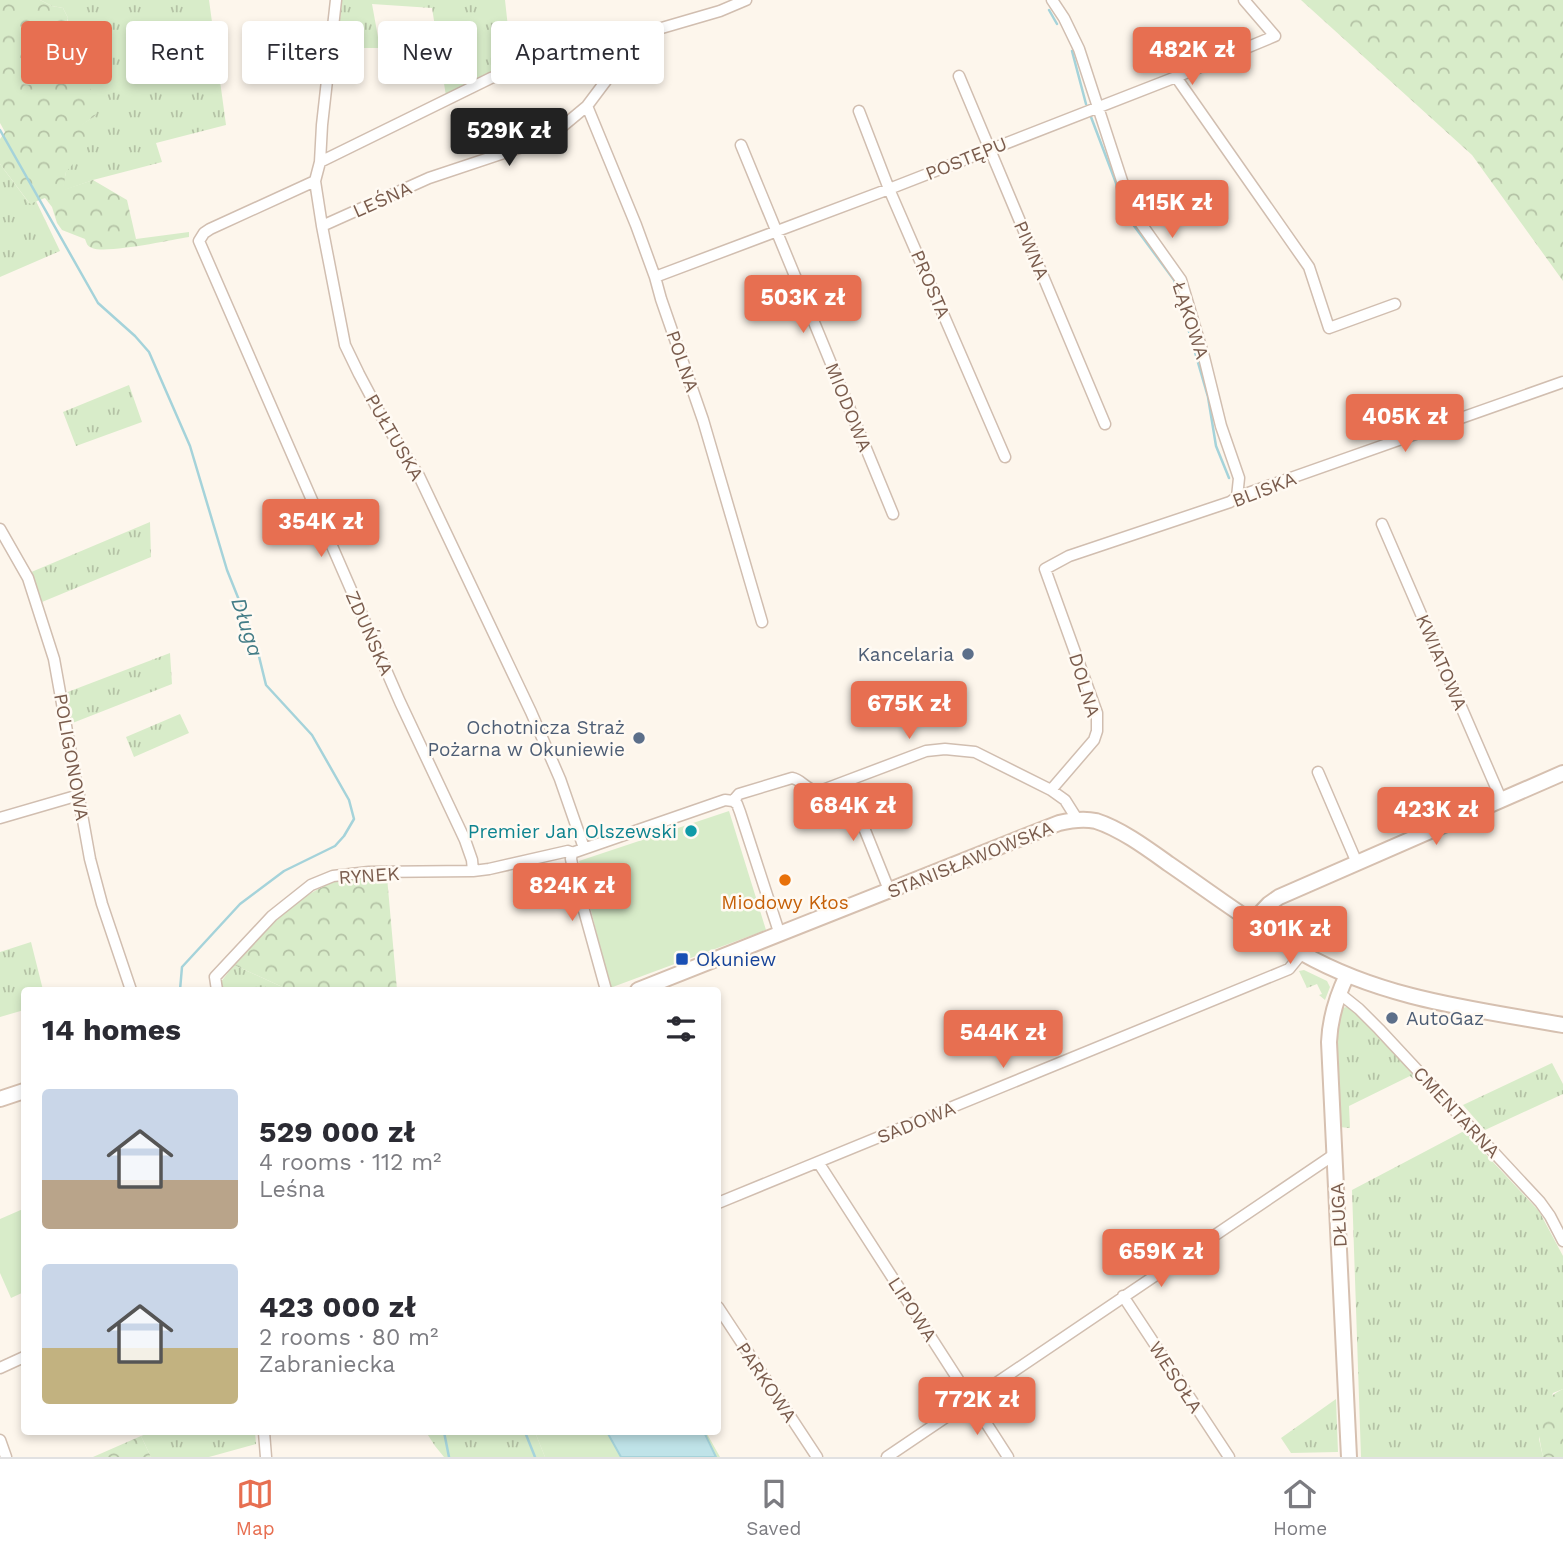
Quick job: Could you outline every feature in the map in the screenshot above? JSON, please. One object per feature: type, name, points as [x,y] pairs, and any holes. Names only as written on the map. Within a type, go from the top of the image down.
[{"type":"main road","points":[[1252,922],[1279,897],[1563,773]]},
{"type":"main road","name":"STANISŁAWOWSKA","points":[[646,987],[1059,823],[1077,819],[1109,826],[1301,953],[1347,975],[1410,997],[1563,1025]]},
{"type":"main road","name":"DŁUGA","points":[[1347,975],[1331,1022],[1329,1042],[1349,1457]]},
{"type":"main road","points":[[0,1099],[21,1092]]},
{"type":"street","name":"PUŁTUSKA","points":[[336,0],[320,162],[315,181],[345,345],[385,423],[419,476],[531,712],[584,848]]},
{"type":"street","points":[[664,27],[720,11],[746,0]]},
{"type":"street","name":"ŁĄKOWA","points":[[1052,0],[1079,50],[1125,190],[1137,218],[1181,280],[1221,426],[1239,478],[1237,497]]},
{"type":"street","name":"POSTĘPU","points":[[655,277],[889,189],[1275,36],[1244,0]]},
{"type":"street","name":"PIWNA","points":[[960,76],[1105,424]]},
{"type":"street","points":[[1176,77],[1309,267],[1329,328],[1395,304]]},
{"type":"street","points":[[320,162],[491,78]]},
{"type":"street","name":"LEŚNA","points":[[322,226],[445,172],[534,144],[557,131],[587,106],[604,84]]},
{"type":"street","name":"POLNA","points":[[587,106],[655,277],[703,419],[762,622]]},
{"type":"street","name":"PROSTA","points":[[859,111],[889,189],[1005,457]]},
{"type":"street","name":"MIODOWA","points":[[741,145],[893,513]]},
{"type":"street","name":"ZDUŃSKA","points":[[315,181],[210,229],[200,241],[202,250],[400,702],[466,840],[473,871]]},
{"type":"street","name":"BLISKA","points":[[1045,569],[1069,556],[1230,502],[1237,497],[1563,382]]},
{"type":"street","name":"KWIATOWA","points":[[1382,524],[1501,799]]},
{"type":"street","name":"POLIGONOWA","points":[[0,529],[28,578],[54,659],[90,859],[130,987]]},
{"type":"street","name":"DOLNA","points":[[1045,569],[1097,713],[1094,740],[1051,790]]},
{"type":"street","points":[[889,890],[845,783],[926,751],[945,749],[975,752],[1051,790],[1065,800],[1077,819]]},
{"type":"street","points":[[1318,772],[1357,863]]},
{"type":"street","name":"RYNEK","points":[[217,987],[215,976],[272,916],[311,886],[333,876],[489,869],[568,851],[572,853],[725,800],[733,801],[739,794],[792,778],[815,791],[845,783]]},
{"type":"street","points":[[0,818],[79,795]]},
{"type":"street","points":[[733,801],[740,812],[780,935]]},
{"type":"street","points":[[572,853],[575,878],[605,987]]},
{"type":"street","name":"SADOWA","points":[[721,1202],[1289,969],[1301,953]]},
{"type":"street","name":"CMENTARNA","points":[[1339,993],[1379,1029],[1531,1192],[1550,1216],[1563,1241]]},
{"type":"street","points":[[891,1456],[1335,1154]]},
{"type":"street","name":"LIPOWA","points":[[817,1162],[1008,1457]]},
{"type":"street","name":"WESOŁA","points":[[1123,1296],[1229,1457]]},
{"type":"street","name":"PARKOWA","points":[[721,1312],[817,1457]]},
{"type":"street","points":[[0,1368],[21,1358]]},
{"type":"street","points":[[264,1435],[266,1457]]},
{"type":"street","points":[[0,1440],[6,1457]]},
{"type":"green space","points":[[0,0],[40,0],[63,8],[67,21],[21,21],[21,84],[87,84],[94,97],[96,115],[82,125],[93,129],[87,148],[66,172],[63,190],[93,180],[127,200],[136,239],[189,232],[189,237],[124,248],[100,249],[88,246],[85,239],[62,230],[45,198],[30,204],[0,164],[0,139],[5,132],[0,123]]},
{"type":"green space","points":[[40,0],[209,0],[212,21],[126,21],[126,84],[220,84],[226,125],[156,143],[162,162],[62,191],[81,125],[96,115],[66,84],[112,84],[112,21],[68,21],[63,8]]},
{"type":"green space","points":[[342,0],[505,0],[507,21],[491,21],[491,74],[477,81],[477,21],[434,21],[432,8],[372,4],[378,48],[364,48],[364,21],[340,21]]},
{"type":"green space","points":[[1301,0],[1563,0],[1563,281],[1472,155]]},
{"type":"green space","points":[[444,84],[471,84],[446,96]]},
{"type":"green space","points":[[0,164],[29,203],[36,201],[60,251],[0,277]]},
{"type":"green space","points":[[129,385],[142,422],[76,446],[63,412]]},
{"type":"green space","points":[[150,522],[151,557],[42,602],[29,573]]},
{"type":"green space","points":[[170,653],[172,684],[70,724],[65,693]]},
{"type":"green space","points":[[180,714],[189,733],[134,757],[126,737]]},
{"type":"green space","points":[[729,811],[766,930],[610,987],[579,861]]},
{"type":"green space","points":[[387,877],[397,987],[282,987],[234,965],[297,903],[327,885],[354,878]]},
{"type":"green space","points":[[31,942],[42,987],[21,987],[21,1011],[0,1017],[0,952]]},
{"type":"green space","points":[[234,965],[282,987],[221,987],[220,983]]},
{"type":"green space","points":[[1304,970],[1327,981],[1330,987],[1325,1000],[1319,995],[1322,994],[1317,984],[1307,988],[1299,971]]},
{"type":"green space","points":[[1346,1007],[1354,1010],[1426,1085],[1423,1087],[1410,1076],[1349,1106],[1350,1128],[1339,1127],[1336,1052],[1341,1012]]},
{"type":"green space","points":[[1552,1063],[1563,1084],[1563,1094],[1485,1130],[1463,1105]]},
{"type":"green space","points":[[1464,1131],[1539,1211],[1563,1256],[1563,1389],[1553,1393],[1539,1439],[1543,1457],[1361,1457],[1352,1190]]},
{"type":"green space","points":[[21,1210],[21,1293],[11,1298],[0,1273],[0,1219]]},
{"type":"green space","points":[[1563,1389],[1563,1457],[1543,1457],[1539,1436],[1541,1409],[1553,1395]]},
{"type":"green space","points":[[1336,1399],[1338,1452],[1291,1453],[1281,1438]]},
{"type":"green space","points":[[255,1435],[256,1444],[209,1457],[151,1457],[141,1436]]},
{"type":"green space","points":[[428,1435],[536,1435],[545,1457],[444,1457]]},
{"type":"green space","points":[[536,1435],[708,1435],[720,1457],[545,1457]]},
{"type":"green space","points":[[141,1436],[151,1457],[93,1457]]},
{"type":"water","points":[[609,1435],[705,1435],[716,1457],[621,1457]]},
{"type":"waterway","points":[[1049,10],[1057,24]]},
{"type":"waterway","points":[[1072,51],[1086,104]]},
{"type":"waterway","points":[[1091,117],[1116,183],[1118,196],[1129,219],[1174,280],[1208,397],[1216,446],[1229,478]]},
{"type":"waterway","name":"Długa","points":[[0,130],[98,303],[149,352],[190,446],[227,570],[255,640],[266,685],[312,735],[349,800],[354,819],[335,846],[284,871],[240,904],[182,967],[180,987]]},
{"type":"waterway","points":[[445,1435],[449,1457]]},
{"type":"waterway","name":"Długa","points":[[526,1435],[535,1457]]},
{"type":"place","name":"Kancelaria","points":[[968,654]]},
{"type":"place","name":"Ochotnicza Straż Pożarna w Okuniewie","points":[[639,738]]},
{"type":"place","name":"Premier Jan Olszewski","points":[[691,831]]},
{"type":"place","name":"Miodowy Kłos","points":[[785,880]]},
{"type":"place","name":"Okuniew","points":[[682,959]]},
{"type":"place","name":"AutoGaz","points":[[1392,1018]]}]
